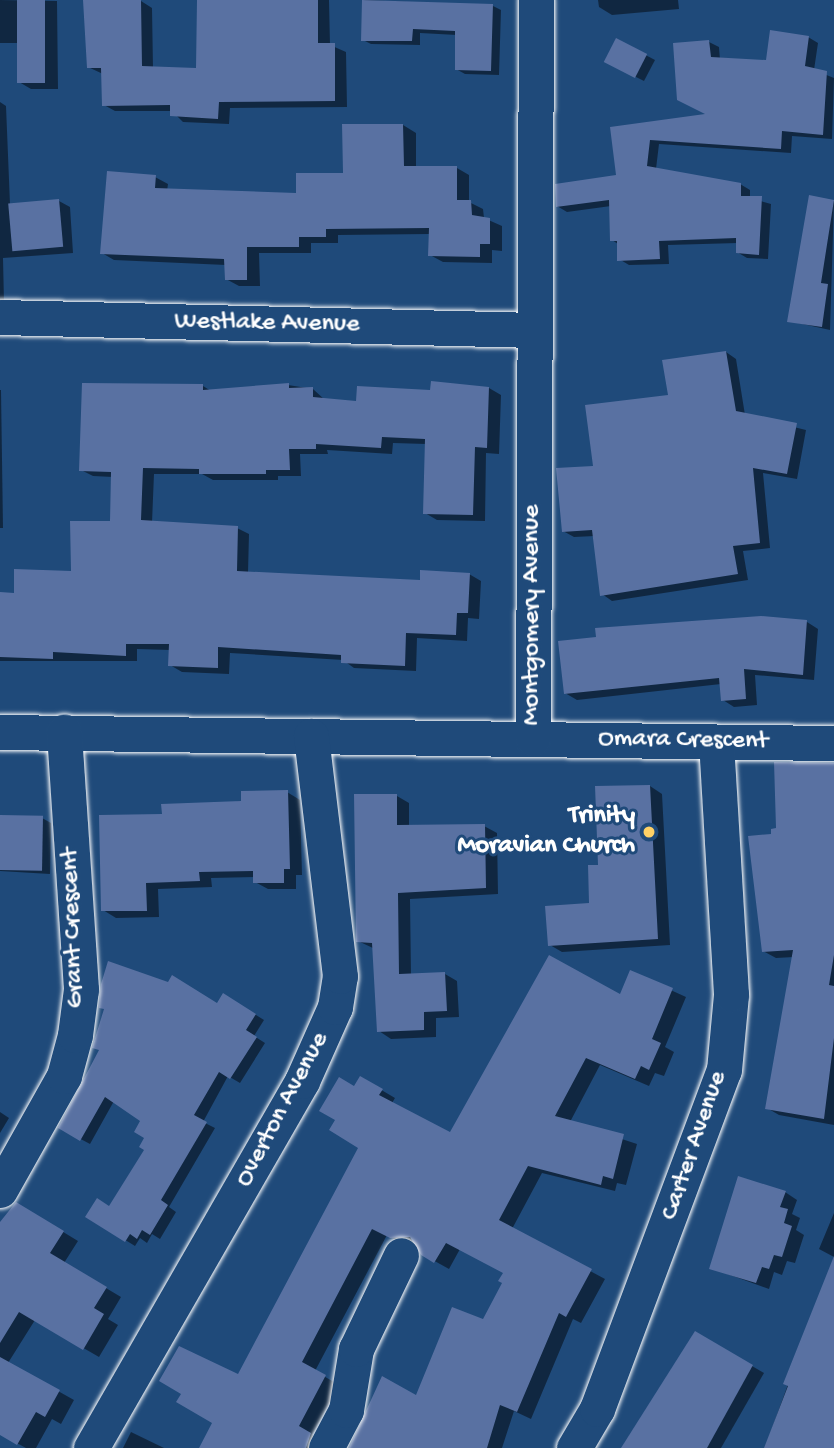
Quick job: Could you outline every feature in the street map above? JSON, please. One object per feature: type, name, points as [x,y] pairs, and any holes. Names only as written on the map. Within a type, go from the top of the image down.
[{"type":"street","name":"Montgomery Avenue","points":[[0,732],[533,739],[536,0]]},
{"type":"street","name":"Westlake Avenue","points":[[0,317],[535,330]]},
{"type":"street","name":"Grant Crescent","points":[[0,1191],[64,1076],[75,1034],[81,989],[64,732]]},
{"type":"street","name":"Overton Avenue","points":[[91,1448],[302,1081],[335,1007],[340,976],[311,736]]},
{"type":"street","name":"Omara Crescent","points":[[533,739],[834,743]]},
{"type":"street","name":"Carter Avenue","points":[[573,1448],[597,1409],[724,1070],[731,994],[716,742]]},
{"type":"street","points":[[326,1448],[346,1410],[352,1359],[401,1255]]},
{"type":"building","points":[[17,0],[45,0],[45,83],[17,83]]},
{"type":"building","points":[[83,0],[141,0],[142,66],[196,68],[197,0],[318,0],[318,43],[335,43],[335,101],[219,102],[218,119],[170,116],[170,105],[102,106],[101,68],[87,68]]},
{"type":"building","points":[[362,0],[493,4],[491,71],[455,70],[455,31],[413,29],[412,41],[361,41]]},
{"type":"building","points":[[770,30],[809,36],[805,66],[827,71],[823,135],[782,131],[781,149],[650,140],[647,166],[741,183],[741,196],[762,196],[759,255],[736,253],[736,238],[659,241],[660,259],[617,261],[617,241],[610,241],[609,200],[556,207],[555,184],[616,175],[610,127],[705,114],[677,100],[673,43],[709,40],[711,57],[766,60]]},
{"type":"building","points":[[616,38],[647,54],[635,78],[604,62]]},
{"type":"building","points":[[342,124],[403,124],[404,166],[457,166],[457,200],[471,200],[472,215],[490,218],[490,244],[480,244],[480,257],[428,256],[429,228],[326,229],[326,237],[299,237],[299,247],[247,247],[247,280],[225,280],[224,259],[100,254],[107,171],[156,175],[155,188],[296,193],[296,173],[343,173]]},
{"type":"building","points":[[809,195],[834,200],[821,283],[828,284],[822,327],[787,322]]},
{"type":"building","points":[[59,199],[63,247],[12,251],[8,203]]},
{"type":"building","points":[[726,351],[736,411],[797,423],[787,474],[753,468],[760,543],[733,546],[738,574],[600,596],[592,530],[562,532],[556,468],[593,466],[585,405],[668,395],[662,360]]},
{"type":"building","points":[[431,381],[489,387],[487,448],[475,447],[473,515],[423,514],[425,439],[382,437],[381,448],[316,444],[316,449],[289,449],[290,470],[266,470],[266,474],[199,474],[199,469],[143,468],[141,520],[238,526],[237,571],[420,580],[420,570],[470,573],[468,613],[457,613],[456,635],[406,633],[405,666],[341,663],[341,655],[218,647],[218,668],[168,666],[169,644],[126,644],[126,656],[53,652],[53,659],[0,657],[0,592],[14,593],[14,569],[71,571],[70,521],[110,521],[111,472],[79,471],[82,383],[203,384],[203,390],[289,383],[289,388],[313,387],[313,397],[356,401],[357,386],[430,390]]},
{"type":"building","points":[[761,616],[807,620],[803,675],[744,669],[746,699],[721,701],[719,678],[564,694],[558,641],[596,637],[595,628]]},
{"type":"building","points":[[774,762],[834,763],[834,955],[829,985],[834,986],[834,1038],[824,1119],[765,1109],[793,950],[762,952],[748,836],[771,834],[771,829],[776,828]]},
{"type":"building","points":[[650,785],[658,939],[548,946],[545,906],[589,903],[588,865],[598,865],[595,786]]},
{"type":"building","points":[[288,790],[290,869],[284,869],[284,883],[253,883],[253,871],[199,872],[200,881],[146,883],[147,911],[101,911],[99,815],[162,814],[161,804],[241,801],[241,791]]},
{"type":"building","points":[[354,794],[397,794],[397,825],[485,824],[486,888],[398,893],[399,974],[445,972],[447,1011],[424,1012],[424,1030],[377,1032],[372,943],[356,942]]},
{"type":"building","points":[[0,815],[43,816],[42,871],[0,870]]},
{"type":"building","points":[[549,955],[620,994],[630,970],[673,988],[652,1039],[661,1043],[649,1070],[641,1066],[635,1079],[586,1058],[555,1116],[624,1134],[613,1179],[603,1176],[601,1185],[528,1166],[499,1220],[592,1269],[566,1317],[559,1313],[517,1412],[500,1405],[487,1448],[349,1448],[382,1376],[416,1395],[452,1307],[483,1319],[502,1283],[498,1281],[503,1273],[446,1243],[434,1263],[421,1255],[410,1237],[390,1238],[372,1229],[302,1362],[326,1375],[299,1426],[311,1433],[306,1448],[199,1448],[212,1423],[176,1402],[181,1394],[159,1381],[179,1346],[238,1374],[358,1148],[329,1130],[335,1120],[319,1111],[339,1077],[354,1086],[360,1076],[383,1089],[379,1095],[450,1132]]},
{"type":"building","points":[[108,961],[168,982],[172,975],[217,1003],[223,993],[256,1014],[246,1030],[257,1037],[230,1079],[219,1072],[194,1115],[207,1122],[161,1200],[168,1205],[150,1235],[142,1230],[137,1239],[130,1234],[125,1242],[85,1217],[97,1198],[109,1206],[144,1150],[139,1147],[144,1138],[134,1132],[140,1121],[105,1097],[80,1141],[58,1128],[99,1050],[92,1048],[104,1009],[99,1008],[101,984]]},
{"type":"building","points":[[738,1176],[786,1191],[780,1207],[788,1209],[784,1223],[792,1226],[782,1257],[774,1255],[769,1269],[762,1267],[756,1283],[709,1269]]},
{"type":"building","points":[[16,1202],[64,1231],[50,1253],[107,1287],[94,1308],[104,1314],[83,1350],[19,1312],[0,1343],[0,1222]]},
{"type":"building","points":[[834,1256],[834,1448],[764,1448],[788,1386],[783,1384]]},
{"type":"building","points":[[695,1331],[753,1365],[707,1448],[621,1448]]},
{"type":"building","points":[[0,1357],[60,1390],[45,1417],[36,1412],[17,1445],[0,1435]]},
{"type":"place","name":"Trinity Moravian Church","points":[[649,832]]}]
